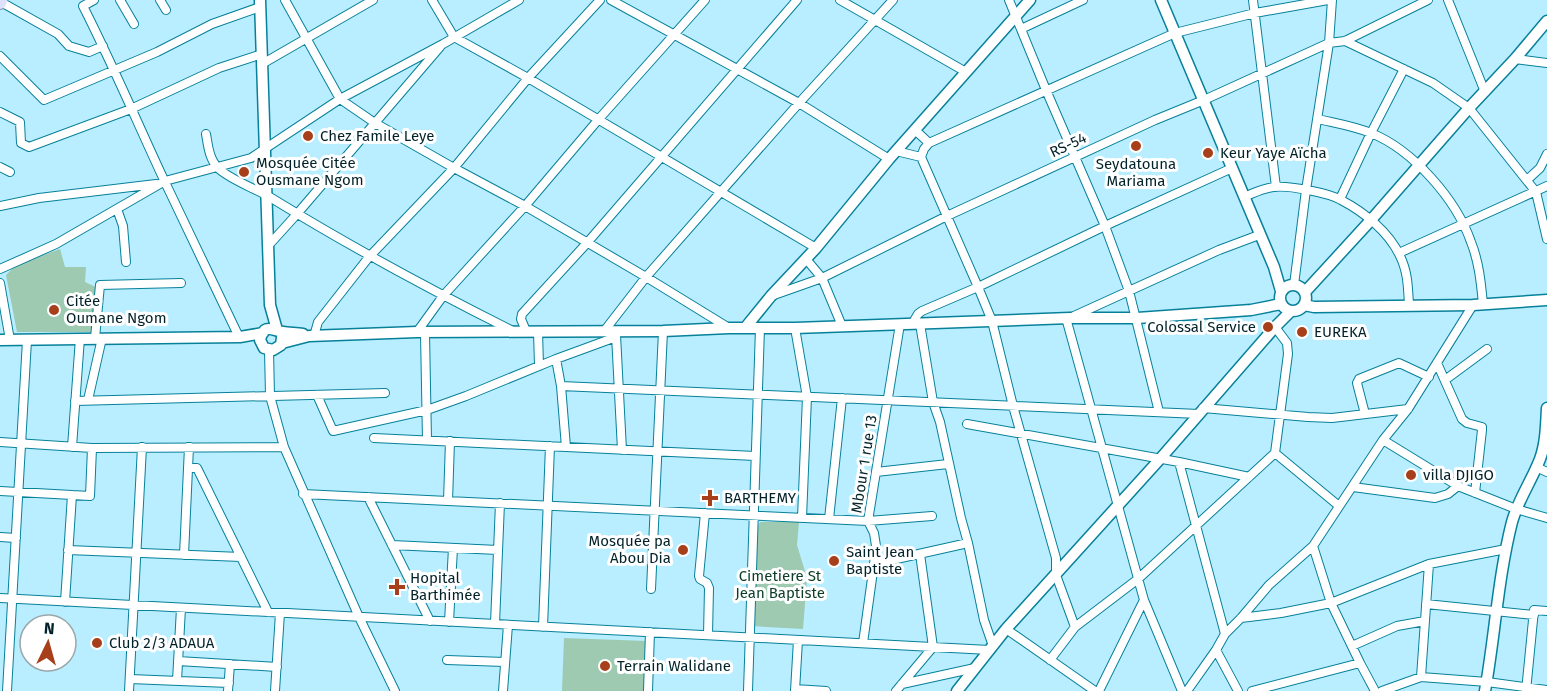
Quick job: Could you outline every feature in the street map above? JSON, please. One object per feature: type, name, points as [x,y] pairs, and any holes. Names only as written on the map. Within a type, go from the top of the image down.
[{"type":"street","points":[[94,0],[83,6],[103,46],[162,183],[240,337]]},
{"type":"street","points":[[120,0],[134,24]]},
{"type":"street","points":[[285,0],[340,99],[375,123],[525,206],[729,328]]},
{"type":"street","points":[[0,112],[20,122],[21,143],[28,147],[131,109],[219,68],[262,59],[306,39],[373,0]]},
{"type":"street","points":[[432,0],[454,37],[528,78],[816,248]]},
{"type":"street","points":[[0,206],[39,198],[162,183],[216,166],[246,160],[340,99],[519,0]]},
{"type":"street","points":[[311,336],[318,322],[369,257],[454,168],[528,78],[600,0]]},
{"type":"street","points":[[611,0],[893,155],[921,157]]},
{"type":"street","points":[[428,440],[421,333],[443,296],[705,0]]},
{"type":"street","points":[[539,366],[532,331],[521,319],[522,314],[587,243],[797,0]]},
{"type":"street","points":[[840,0],[966,72]]},
{"type":"street","points":[[317,394],[333,431],[427,410],[556,359],[613,332],[646,277],[893,0]]},
{"type":"street","points":[[1009,0],[1105,226],[1129,291],[1159,412]]},
{"type":"street","points":[[745,328],[1030,0]]},
{"type":"street","points":[[1021,29],[1083,0]]},
{"type":"street","points":[[1161,0],[1259,235],[1274,267],[1292,296],[1314,307],[1478,305],[1547,300]]},
{"type":"street","points":[[1253,0],[1276,187]]},
{"type":"street","points":[[1075,627],[1056,575],[1056,558],[1013,406],[992,321],[921,157],[924,149],[929,143],[1175,33],[1255,13],[1328,0]]},
{"type":"street","points":[[957,691],[1006,630],[1276,326],[1292,296],[1329,43],[1332,0]]},
{"type":"street","points":[[1345,41],[1428,0]]},
{"type":"street","points":[[1448,0],[1485,92]]},
{"type":"street","points":[[1,1],[58,34],[69,46],[89,52],[103,46]]},
{"type":"street","points":[[0,56],[44,100],[157,52],[212,24],[260,4],[270,305],[264,339],[270,396],[284,447],[303,494],[395,691]]},
{"type":"street","points":[[264,339],[269,329],[280,335],[289,332],[311,336],[532,331],[613,332],[1068,318],[1137,318],[1251,310],[1292,296],[1318,278],[1547,21]]},
{"type":"street","points":[[1345,41],[1433,83],[1469,108],[1536,192],[1547,239]]},
{"type":"street","name":"RS-54","points":[[771,296],[822,278],[947,216],[1155,120],[1329,43],[1345,41]]},
{"type":"street","points":[[268,246],[443,44]]},
{"type":"street","points":[[1515,59],[1547,63]]},
{"type":"street","points":[[1340,199],[1404,69]]},
{"type":"street","points":[[1068,318],[1144,600],[1184,691],[1216,650],[1225,634],[1269,585],[1313,546],[1383,440],[1408,409],[1478,305],[1480,277],[1476,257],[1464,224],[1420,164],[1371,133],[1318,119]]},
{"type":"street","points":[[915,130],[929,143]]},
{"type":"street","points":[[206,134],[210,154],[216,166],[228,175],[267,195],[369,257],[514,332]]},
{"type":"street","points":[[1527,180],[1540,168],[1547,154]]},
{"type":"street","points":[[0,166],[10,172]]},
{"type":"street","points":[[911,324],[922,311],[1232,168]]},
{"type":"street","points":[[0,269],[56,244],[162,183]]},
{"type":"street","points":[[1399,253],[1547,186]]},
{"type":"street","points":[[1244,197],[1265,188],[1276,187],[1306,190],[1340,199],[1382,230],[1399,253],[1407,276],[1409,305]]},
{"type":"street","points":[[117,209],[123,226],[126,262]]},
{"type":"street","points":[[1068,318],[1219,250],[1259,235]]},
{"type":"street","points":[[806,259],[822,278],[842,326]]},
{"type":"street","points":[[0,283],[5,340],[240,337],[249,334],[264,339],[276,349],[280,335],[270,305]]},
{"type":"street","points":[[88,400],[99,338],[100,285],[182,283]]},
{"type":"street","points":[[911,324],[939,422],[991,648]]},
{"type":"street","name":"Mbour 1 rue 13","points":[[863,644],[876,546],[874,533],[868,521],[888,400],[911,324]]},
{"type":"street","points":[[1050,660],[1075,627],[1138,579],[1275,453],[1288,354],[1287,343],[1276,326]]},
{"type":"street","points":[[748,691],[760,328]]},
{"type":"street","points":[[795,328],[807,397],[802,518]]},
{"type":"street","points":[[651,589],[663,331]]},
{"type":"street","points":[[613,332],[622,450]]},
{"type":"street","points":[[72,447],[80,338]]},
{"type":"street","points":[[8,691],[27,340]]},
{"type":"street","points":[[1445,380],[1487,349]]},
{"type":"street","points":[[556,359],[561,386],[566,447]]},
{"type":"street","points":[[1365,414],[1357,383],[1359,379],[1399,363],[1429,377]]},
{"type":"street","points":[[1437,363],[1462,418],[1467,423],[1482,427],[1475,493]]},
{"type":"street","points":[[561,386],[1159,412],[1280,414],[1332,418],[1408,409]]},
{"type":"street","points":[[75,401],[385,393]]},
{"type":"street","points":[[829,519],[843,398]]},
{"type":"street","points":[[1486,686],[1506,549],[1516,509],[1543,447],[1547,408]]},
{"type":"street","points":[[967,424],[1179,462],[1249,477]]},
{"type":"street","points":[[374,438],[756,456]]},
{"type":"street","points":[[1383,440],[1458,486],[1516,509],[1547,518]]},
{"type":"street","points":[[448,501],[450,441]]},
{"type":"street","points":[[0,442],[92,448],[284,447]]},
{"type":"street","points":[[543,627],[550,446]]},
{"type":"street","points":[[129,691],[142,447]]},
{"type":"street","points":[[184,555],[189,447]]},
{"type":"street","points":[[0,490],[90,496],[92,448]]},
{"type":"street","points":[[1275,453],[1339,506]]},
{"type":"street","points":[[1179,462],[1225,634]]},
{"type":"street","points":[[876,472],[948,464]]},
{"type":"street","points":[[1536,467],[1547,472]]},
{"type":"street","points":[[188,468],[197,468],[268,612]]},
{"type":"street","points":[[1353,487],[1435,498],[1448,494],[1458,486]]},
{"type":"street","points":[[303,494],[868,521],[932,516]]},
{"type":"street","points":[[65,602],[72,495]]},
{"type":"street","points":[[368,497],[430,621]]},
{"type":"street","points":[[495,624],[500,503]]},
{"type":"street","points":[[705,513],[699,576],[709,588],[708,635]]},
{"type":"street","points":[[0,537],[16,538]]},
{"type":"street","points":[[874,564],[968,543]]},
{"type":"street","points":[[392,545],[498,550]]},
{"type":"street","points":[[1313,546],[1331,603],[1375,691]]},
{"type":"street","points":[[449,622],[453,548]]},
{"type":"street","points":[[1241,618],[1331,603],[1429,564],[1506,549]]},
{"type":"street","points":[[68,550],[241,558]]},
{"type":"street","points":[[896,691],[933,647],[920,554]]},
{"type":"street","points":[[1421,677],[1429,564]]},
{"type":"street","points":[[0,598],[863,644],[991,648]]},
{"type":"street","points":[[1006,630],[1097,691],[1144,600]]},
{"type":"street","points":[[1426,604],[1534,615]]},
{"type":"street","points":[[177,681],[181,608]]},
{"type":"street","points":[[1526,689],[1534,610],[1547,611]]},
{"type":"street","points":[[275,691],[280,613]]},
{"type":"street","points":[[1352,646],[1397,626],[1425,621]]},
{"type":"street","points":[[503,691],[507,625]]},
{"type":"street","points":[[648,691],[650,632]]},
{"type":"street","points":[[798,640],[795,690],[826,691]]},
{"type":"street","points":[[1216,650],[1238,691]]},
{"type":"street","points":[[0,655],[9,656]]},
{"type":"street","points":[[447,660],[505,662]]},
{"type":"street","points":[[178,661],[277,667]]},
{"type":"street","points":[[1252,691],[1360,663]]},
{"type":"street","points":[[130,679],[177,681],[228,687],[230,664]]},
{"type":"street","points":[[902,684],[975,668]]},
{"type":"street","points":[[1382,691],[1421,677],[1486,686],[1547,690]]},
{"type":"green space","name":"Citée Oumane Ngom","points":[[60,249],[65,267],[86,267],[85,282],[100,289],[91,332],[17,332],[6,275],[16,265]]},
{"type":"green space","name":"Cimetiere St Jean Baptiste","points":[[760,522],[799,522],[797,545],[807,578],[803,629],[751,626],[757,528]]},
{"type":"green space","name":"Terrain Walidane","points":[[564,638],[647,641],[646,691],[562,691]]},
{"type":"place","name":"Chez Famile Leye","points":[[308,136]]},
{"type":"place","name":"Seydatouna Mariama","points":[[1136,146]]},
{"type":"place","name":"Keur Yaye Aïcha","points":[[1208,153]]},
{"type":"place","name":"Mosquée Citée Ousmane Ngom","points":[[244,172]]},
{"type":"place","name":"Citée Oumane Ngom","points":[[54,310]]},
{"type":"place","name":"Colossal Service","points":[[1268,327]]},
{"type":"place","name":"EUREKA","points":[[1302,332]]},
{"type":"place","name":"villa DJIGO","points":[[1411,475]]},
{"type":"place","name":"BARTHEMY","points":[[710,498]]},
{"type":"place","name":"Mosquée pa Abou Dia","points":[[683,550]]},
{"type":"place","name":"Saint Jean Baptiste","points":[[834,561]]},
{"type":"place","name":"Hopital Barthimée","points":[[397,587]]},
{"type":"place","name":"Club 2/3 ADAUA","points":[[97,643]]},
{"type":"place","name":"Terrain Walidane","points":[[605,666]]}]
